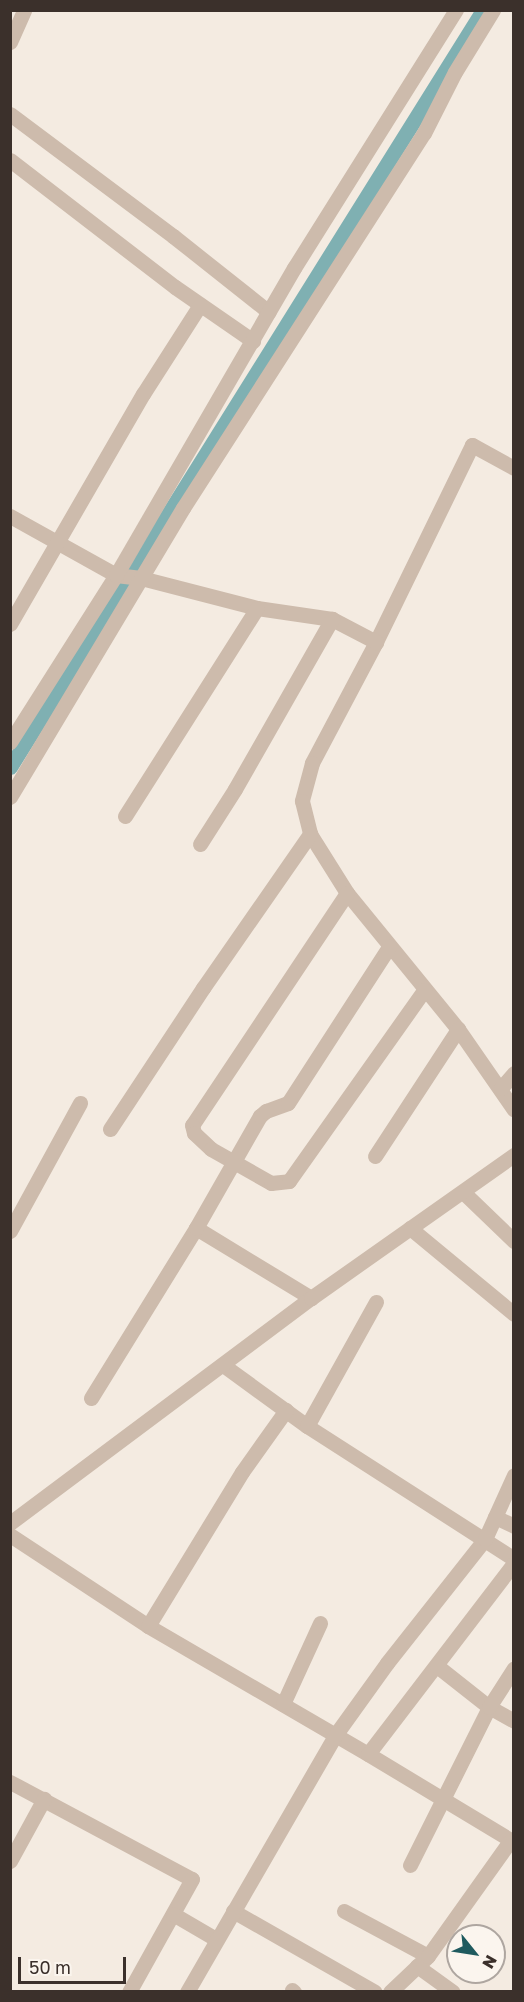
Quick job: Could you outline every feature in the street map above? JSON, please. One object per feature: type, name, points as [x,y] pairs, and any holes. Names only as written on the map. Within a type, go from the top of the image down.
[{"type":"street","points":[[10,42],[24,10]]},
{"type":"street","points":[[10,742],[116,575],[269,312],[456,10]]},
{"type":"street","points":[[10,797],[141,578],[424,133],[455,72],[493,10]]},
{"type":"street","points":[[10,114],[165,229],[269,312]]},
{"type":"street","points":[[10,160],[200,305],[253,341]]},
{"type":"street","points":[[10,624],[143,394],[200,305]]},
{"type":"street","points":[[513,468],[472,445],[376,642],[312,763],[305,781],[302,801],[310,834],[347,893],[458,1029],[501,1088],[513,1110]]},
{"type":"street","points":[[10,516],[116,575],[141,578],[257,608],[332,619],[376,642]]},
{"type":"street","points":[[125,816],[257,608]]},
{"type":"street","points":[[200,844],[241,779],[332,619]]},
{"type":"street","points":[[110,1129],[202,988],[310,834]]},
{"type":"street","points":[[347,893],[191,1128],[201,1139],[234,1162],[271,1183],[284,1184],[293,1178],[424,990]]},
{"type":"street","points":[[91,1398],[196,1228],[260,1116],[266,1111],[283,1106],[293,1096],[389,947]]},
{"type":"street","points":[[375,1156],[458,1029]]},
{"type":"street","points":[[501,1088],[513,1073]]},
{"type":"street","points":[[10,1231],[80,1103]]},
{"type":"street","points":[[10,1523],[311,1298],[513,1155]]},
{"type":"street","points":[[463,1192],[513,1241]]},
{"type":"street","points":[[196,1228],[311,1298]]},
{"type":"street","points":[[410,1228],[513,1314]]},
{"type":"street","points":[[307,1426],[376,1302]]},
{"type":"street","points":[[223,1365],[307,1426],[485,1539],[513,1561],[437,1666],[369,1754]]},
{"type":"street","points":[[148,1626],[242,1472],[286,1410]]},
{"type":"street","points":[[187,1992],[336,1734],[387,1663],[485,1539],[513,1479]]},
{"type":"street","points":[[495,1516],[513,1526]]},
{"type":"street","points":[[10,1535],[148,1626],[336,1734],[512,1841],[422,1961],[390,1992]]},
{"type":"street","points":[[283,1704],[320,1623]]},
{"type":"street","points":[[437,1666],[489,1707],[513,1721]]},
{"type":"street","points":[[410,1865],[489,1707],[513,1668]]},
{"type":"street","points":[[10,1782],[192,1879],[129,1992]]},
{"type":"street","points":[[10,1861],[44,1799]]},
{"type":"street","points":[[233,1911],[375,1992]]},
{"type":"street","points":[[344,1911],[422,1961],[453,1992]]},
{"type":"street","points":[[173,1914],[216,1940]]},
{"type":"waterway","points":[[10,767],[483,10]]}]
